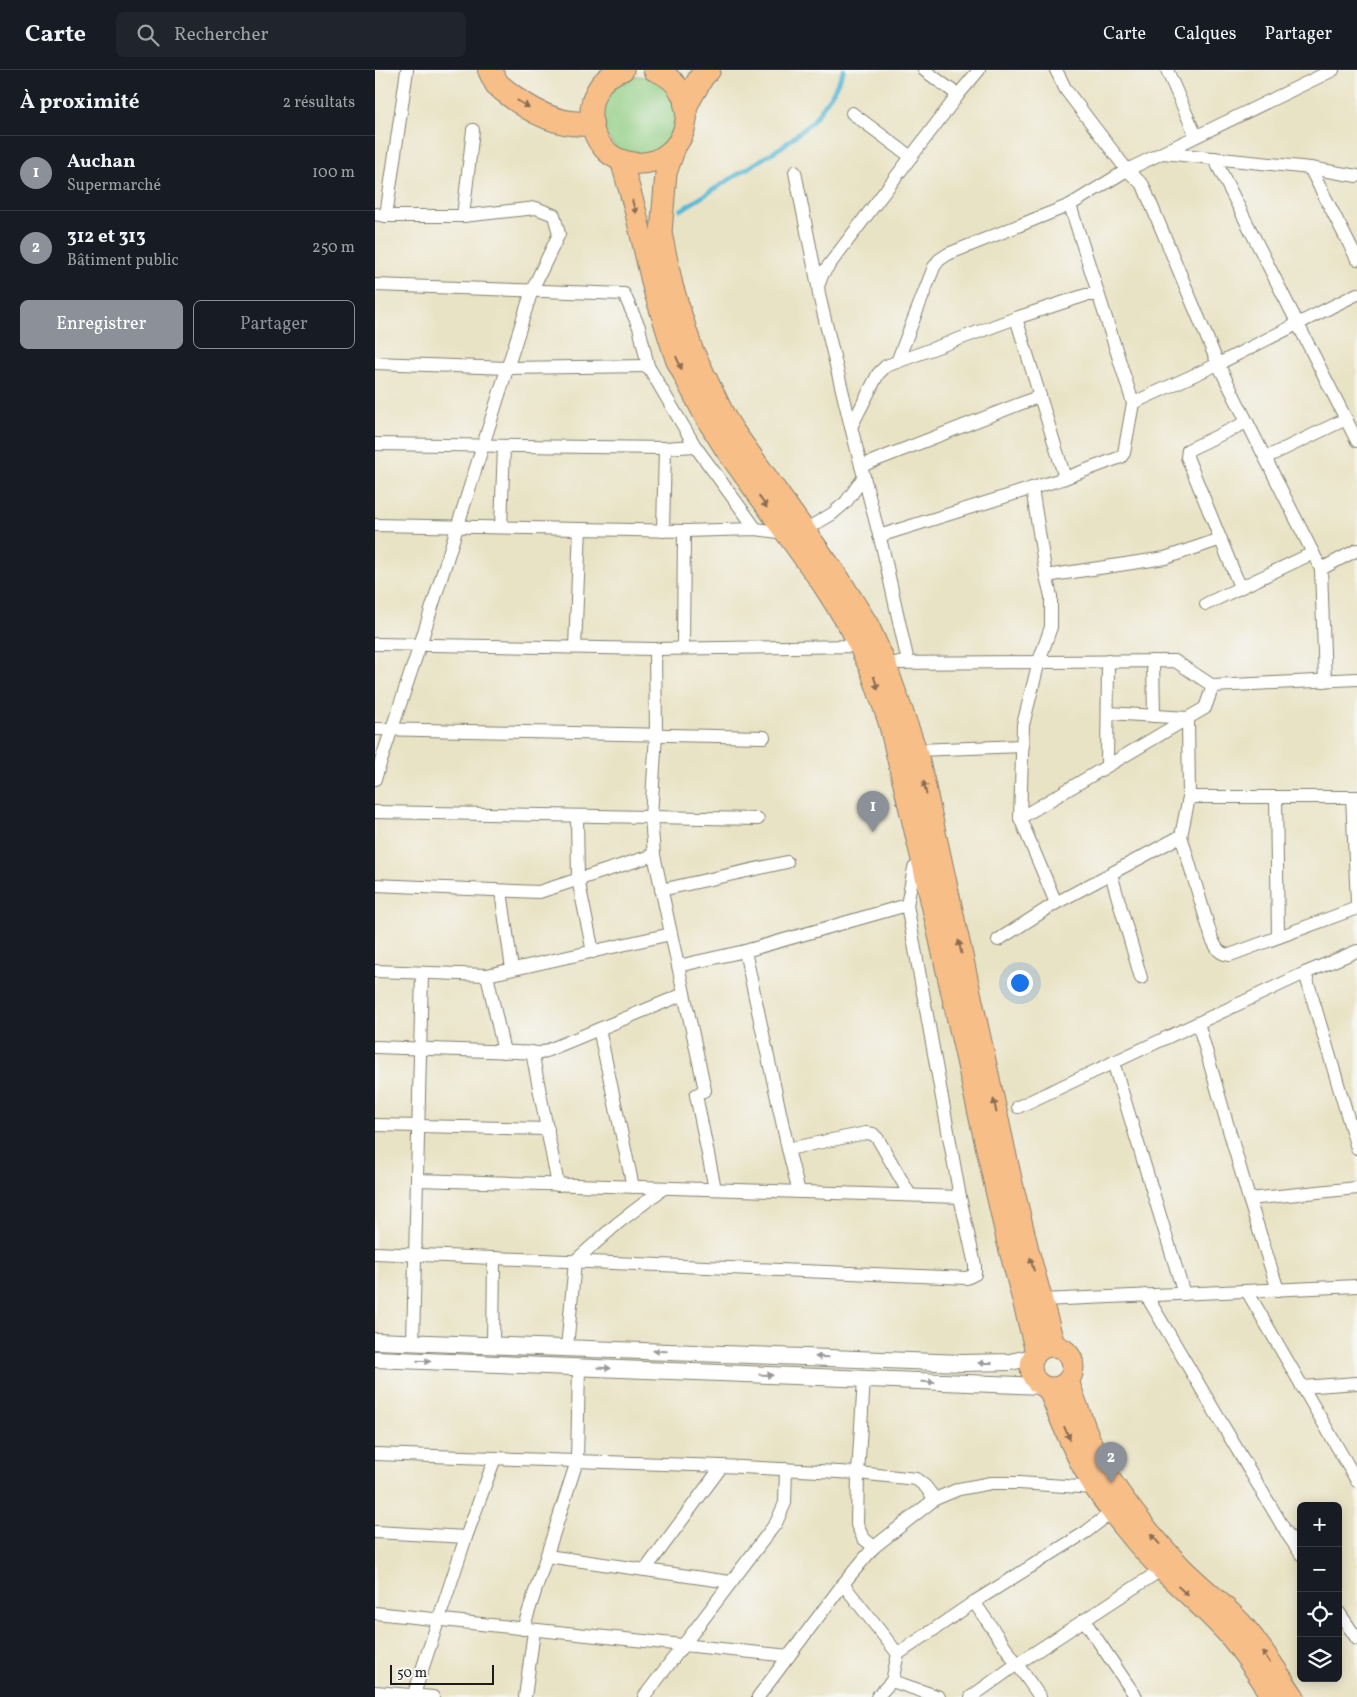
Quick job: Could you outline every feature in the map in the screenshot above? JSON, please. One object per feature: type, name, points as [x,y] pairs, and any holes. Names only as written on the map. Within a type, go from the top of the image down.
[{"type":"highway","points":[[490,70],[498,85],[521,104],[562,122],[578,124],[591,122]]},
{"type":"highway","points":[[686,104],[702,76],[708,70]]},
{"type":"main road","points":[[623,70],[607,79],[599,80],[590,111],[591,122],[598,141],[604,149],[621,160],[632,163],[650,162],[667,154],[675,147]]},
{"type":"main road","points":[[658,71],[672,80],[681,91],[686,104],[687,115],[686,126],[675,147],[666,173],[661,233],[671,285],[692,349],[715,400],[795,532],[820,580],[850,627],[871,670],[889,722],[923,864],[1007,1239],[1023,1300],[1041,1351]]},
{"type":"main road","points":[[621,160],[635,208],[654,290],[687,383],[726,450],[795,532],[840,580],[868,625],[885,663],[916,750],[1011,1179],[1042,1300],[1041,1351],[1030,1365],[1032,1374],[1036,1381],[1053,1385],[1086,1432],[1097,1457],[1117,1490],[1151,1535],[1241,1623],[1294,1697]]},
{"type":"main road","points":[[1041,1351],[1061,1347],[1072,1358],[1074,1366],[1072,1374],[1053,1385]]},
{"type":"main road","points":[[1053,1385],[1068,1434],[1086,1474],[1095,1488],[1129,1533],[1161,1570],[1226,1632],[1245,1654],[1273,1697]]},
{"type":"street","points":[[375,779],[420,645],[532,290],[559,234],[554,216],[536,208],[463,216],[380,214],[407,70]]},
{"type":"street","points":[[924,70],[958,95]]},
{"type":"street","points":[[818,286],[823,273],[979,70]]},
{"type":"street","points":[[1056,70],[1066,90],[1127,170],[1143,186],[1218,364],[1321,569],[1325,681]]},
{"type":"street","points":[[1167,70],[1196,136]]},
{"type":"street","points":[[897,362],[934,267],[939,260],[948,254],[1070,205],[1127,170],[1333,70]]},
{"type":"street","points":[[852,113],[911,157]]},
{"type":"street","points":[[463,216],[473,130]]},
{"type":"street","points":[[1162,153],[1310,168],[1357,176]]},
{"type":"street","points":[[1214,158],[1357,442]]},
{"type":"street","points":[[1310,168],[1357,259]]},
{"type":"street","points":[[795,172],[819,295],[879,536],[908,662]]},
{"type":"street","points":[[879,536],[1065,478],[1121,457],[1124,453],[1133,403],[1070,205]]},
{"type":"street","points":[[375,285],[624,294],[639,328],[648,366],[695,446],[756,529]]},
{"type":"street","points":[[851,427],[878,374],[886,366],[1086,294],[1098,294]]},
{"type":"street","points":[[1133,403],[1218,364],[1357,294]]},
{"type":"street","points":[[1016,318],[1065,478]]},
{"type":"street","points":[[375,363],[507,368],[648,366]]},
{"type":"street","points":[[375,524],[684,532],[756,529],[795,532],[832,514],[846,502],[862,472],[1040,396]]},
{"type":"street","points":[[1265,458],[1346,419]]},
{"type":"street","points":[[1240,588],[1187,456],[1189,450],[1247,422]]},
{"type":"street","points":[[375,444],[665,448],[695,446]]},
{"type":"street","points":[[501,527],[504,446]]},
{"type":"street","points":[[663,531],[665,448]]},
{"type":"street","points":[[1032,488],[1051,596],[1051,627],[1039,661],[1023,725],[1020,818],[1056,903]]},
{"type":"street","points":[[575,648],[580,529]]},
{"type":"street","points":[[683,648],[684,532]]},
{"type":"street","points":[[1046,576],[1165,558],[1221,539]]},
{"type":"street","points":[[1321,569],[1357,550]]},
{"type":"street","points":[[1206,604],[1313,553]]},
{"type":"street","points":[[375,644],[655,649],[860,646]]},
{"type":"street","points":[[655,649],[656,734],[651,817],[654,855],[705,1090],[696,1095],[715,1189]]},
{"type":"street","points":[[1107,765],[1108,661]]},
{"type":"street","points":[[1153,661],[1154,716]]},
{"type":"street","points":[[885,663],[1175,661],[1213,686],[1357,679]]},
{"type":"street","points":[[1020,818],[1205,708],[1213,686]]},
{"type":"street","points":[[1108,713],[1188,718]]},
{"type":"street","points":[[1188,718],[1189,797],[1181,836],[1217,950],[1223,954],[1230,955],[1357,908]]},
{"type":"street","points":[[375,729],[764,737]]},
{"type":"street","points":[[916,750],[1023,746]]},
{"type":"street","points":[[1189,797],[1355,797],[1357,903]]},
{"type":"street","points":[[1276,797],[1278,937]]},
{"type":"street","points":[[375,812],[758,819]]},
{"type":"street","points":[[577,816],[578,879],[593,952]]},
{"type":"street","points":[[998,940],[1056,903],[1181,836]]},
{"type":"street","points":[[375,885],[539,892],[654,855]]},
{"type":"street","points":[[661,890],[787,862]]},
{"type":"street","points":[[375,1253],[967,1278],[975,1274],[975,1265],[959,1197],[907,905],[914,868],[923,864]]},
{"type":"street","points":[[1111,874],[1141,978]]},
{"type":"street","points":[[501,891],[512,969]]},
{"type":"street","points":[[678,966],[745,951],[907,905]]},
{"type":"street","points":[[375,971],[487,975],[671,934]]},
{"type":"street","points":[[1018,1106],[1357,950]]},
{"type":"street","points":[[745,951],[799,1192]]},
{"type":"street","points":[[413,1342],[423,973]]},
{"type":"street","points":[[1305,973],[1357,1148]]},
{"type":"street","points":[[487,975],[504,1052]]},
{"type":"street","points":[[375,1048],[541,1053],[684,994]]},
{"type":"street","points":[[1198,1023],[1278,1290]]},
{"type":"street","points":[[599,1029],[633,1187]]},
{"type":"street","points":[[532,1052],[558,1185]]},
{"type":"street","points":[[1113,1062],[1184,1294]]},
{"type":"street","points":[[375,1125],[548,1129]]},
{"type":"street","points":[[788,1149],[866,1133],[873,1134],[879,1139],[910,1195]]},
{"type":"street","points":[[417,1180],[959,1197]]},
{"type":"street","points":[[567,1348],[575,1261],[618,1223],[665,1188]]},
{"type":"street","points":[[1249,1198],[1357,1188]]},
{"type":"street","points":[[493,1346],[494,1258]]},
{"type":"street","points":[[1042,1300],[1357,1286]]},
{"type":"street","points":[[1247,1291],[1355,1476]]},
{"type":"street","points":[[1146,1295],[1284,1530],[1297,1548]]},
{"type":"street","points":[[375,1341],[963,1363],[1010,1362],[1041,1351]]},
{"type":"street","points":[[375,1359],[864,1380],[1053,1385]]},
{"type":"street","points":[[525,1697],[528,1630],[547,1556],[577,1461],[579,1367]]},
{"type":"street","points":[[864,1380],[858,1473],[857,1525],[863,1538],[873,1547]]},
{"type":"street","points":[[1302,1386],[1357,1383]]},
{"type":"street","points":[[375,1454],[722,1466],[858,1473],[916,1478],[935,1498]]},
{"type":"street","points":[[413,1696],[466,1537],[495,1458]]},
{"type":"street","points":[[645,1570],[722,1466]]},
{"type":"street","points":[[644,1697],[776,1523],[785,1503],[786,1469]]},
{"type":"street","points":[[758,1697],[873,1547],[935,1498],[959,1489],[991,1483],[1095,1488]]},
{"type":"street","points":[[877,1697],[892,1681],[899,1654],[975,1602],[1087,1532],[1113,1511]]},
{"type":"street","points":[[375,1532],[466,1537]]},
{"type":"street","points":[[547,1556],[730,1582]]},
{"type":"street","points":[[971,1697],[1017,1664],[1161,1570]]},
{"type":"street","points":[[843,1584],[899,1654]]},
{"type":"street","points":[[975,1602],[1040,1697]]},
{"type":"street","points":[[375,1613],[789,1656]]},
{"type":"street","points":[[1342,1617],[1357,1639]]},
{"type":"street","points":[[1084,1620],[1136,1697]]},
{"type":"street","points":[[892,1681],[939,1697]]},
{"type":"street","points":[[375,1692],[433,1697]]},
{"type":"green space","points":[[635,76],[653,79],[664,86],[679,112],[667,145],[643,156],[617,149],[601,129],[602,102],[612,88],[627,78]]},
{"type":"waterway","points":[[681,210],[783,146],[813,121],[833,92],[844,70]]},
{"type":"place","name":"Auchan","points":[[873,832]]},
{"type":"place","name":"312 et 313","points":[[1111,1483]]}]
